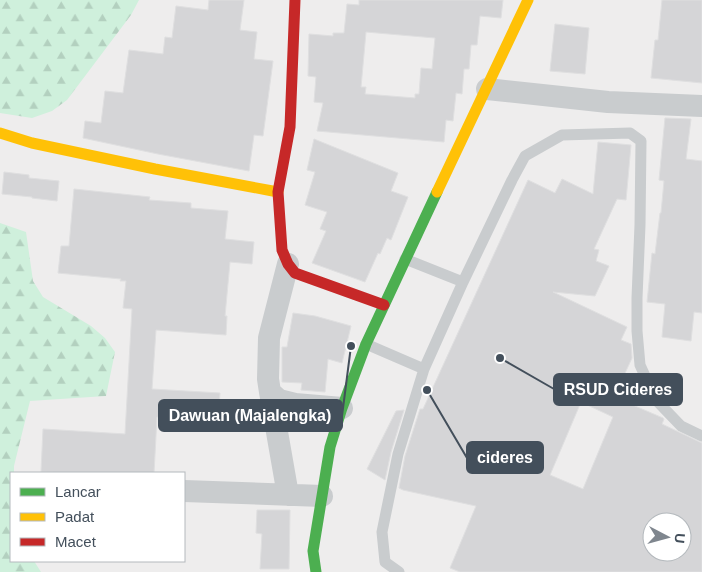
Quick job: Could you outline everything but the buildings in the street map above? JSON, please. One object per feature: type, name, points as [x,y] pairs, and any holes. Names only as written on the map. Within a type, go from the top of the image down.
[{"type":"main road","points":[[295,0],[290,127],[278,192],[282,250],[294,273],[384,305]]},
{"type":"main road","points":[[316,572],[313,551],[330,447],[342,408],[366,344],[528,0]]},
{"type":"main road","points":[[0,133],[32,143],[278,192]]},
{"type":"street","points":[[486,89],[608,102],[702,106]]},
{"type":"street","points":[[288,264],[269,338],[268,379],[288,495]]},
{"type":"street","points":[[270,392],[279,400],[295,404],[342,408]]},
{"type":"street","points":[[185,491],[322,496]]},
{"type":"lane","points":[[399,572],[385,562],[382,532],[398,454],[424,369],[463,282],[525,156],[562,136],[630,133],[642,141],[637,298],[640,365],[656,400],[681,426],[702,436]]},
{"type":"lane","points":[[405,259],[463,282]]},
{"type":"lane","points":[[366,344],[424,369]]},
{"type":"green space","points":[[0,0],[139,0],[131,15],[67,100],[52,111],[32,118],[0,113]]},
{"type":"green space","points":[[0,223],[26,232],[33,281],[43,297],[91,326],[105,338],[115,352],[106,396],[30,401],[14,472],[10,472],[10,562],[35,562],[41,572],[0,572]]},
{"type":"traffic: fast","points":[[316,572],[313,551],[330,447],[342,408],[366,344],[437,192]]},
{"type":"traffic: slow","points":[[437,192],[528,0]]},
{"type":"traffic: slow","points":[[0,133],[32,143],[278,192]]},
{"type":"traffic: jam","points":[[295,0],[290,127],[278,192],[282,250],[288,264],[295,273],[384,305]]},
{"type":"place","name":"Dawuan (Majalengka)","points":[[351,346]]},
{"type":"place","name":"RSUD Cideres","points":[[500,358]]},
{"type":"place","name":"cideres","points":[[427,390]]}]
